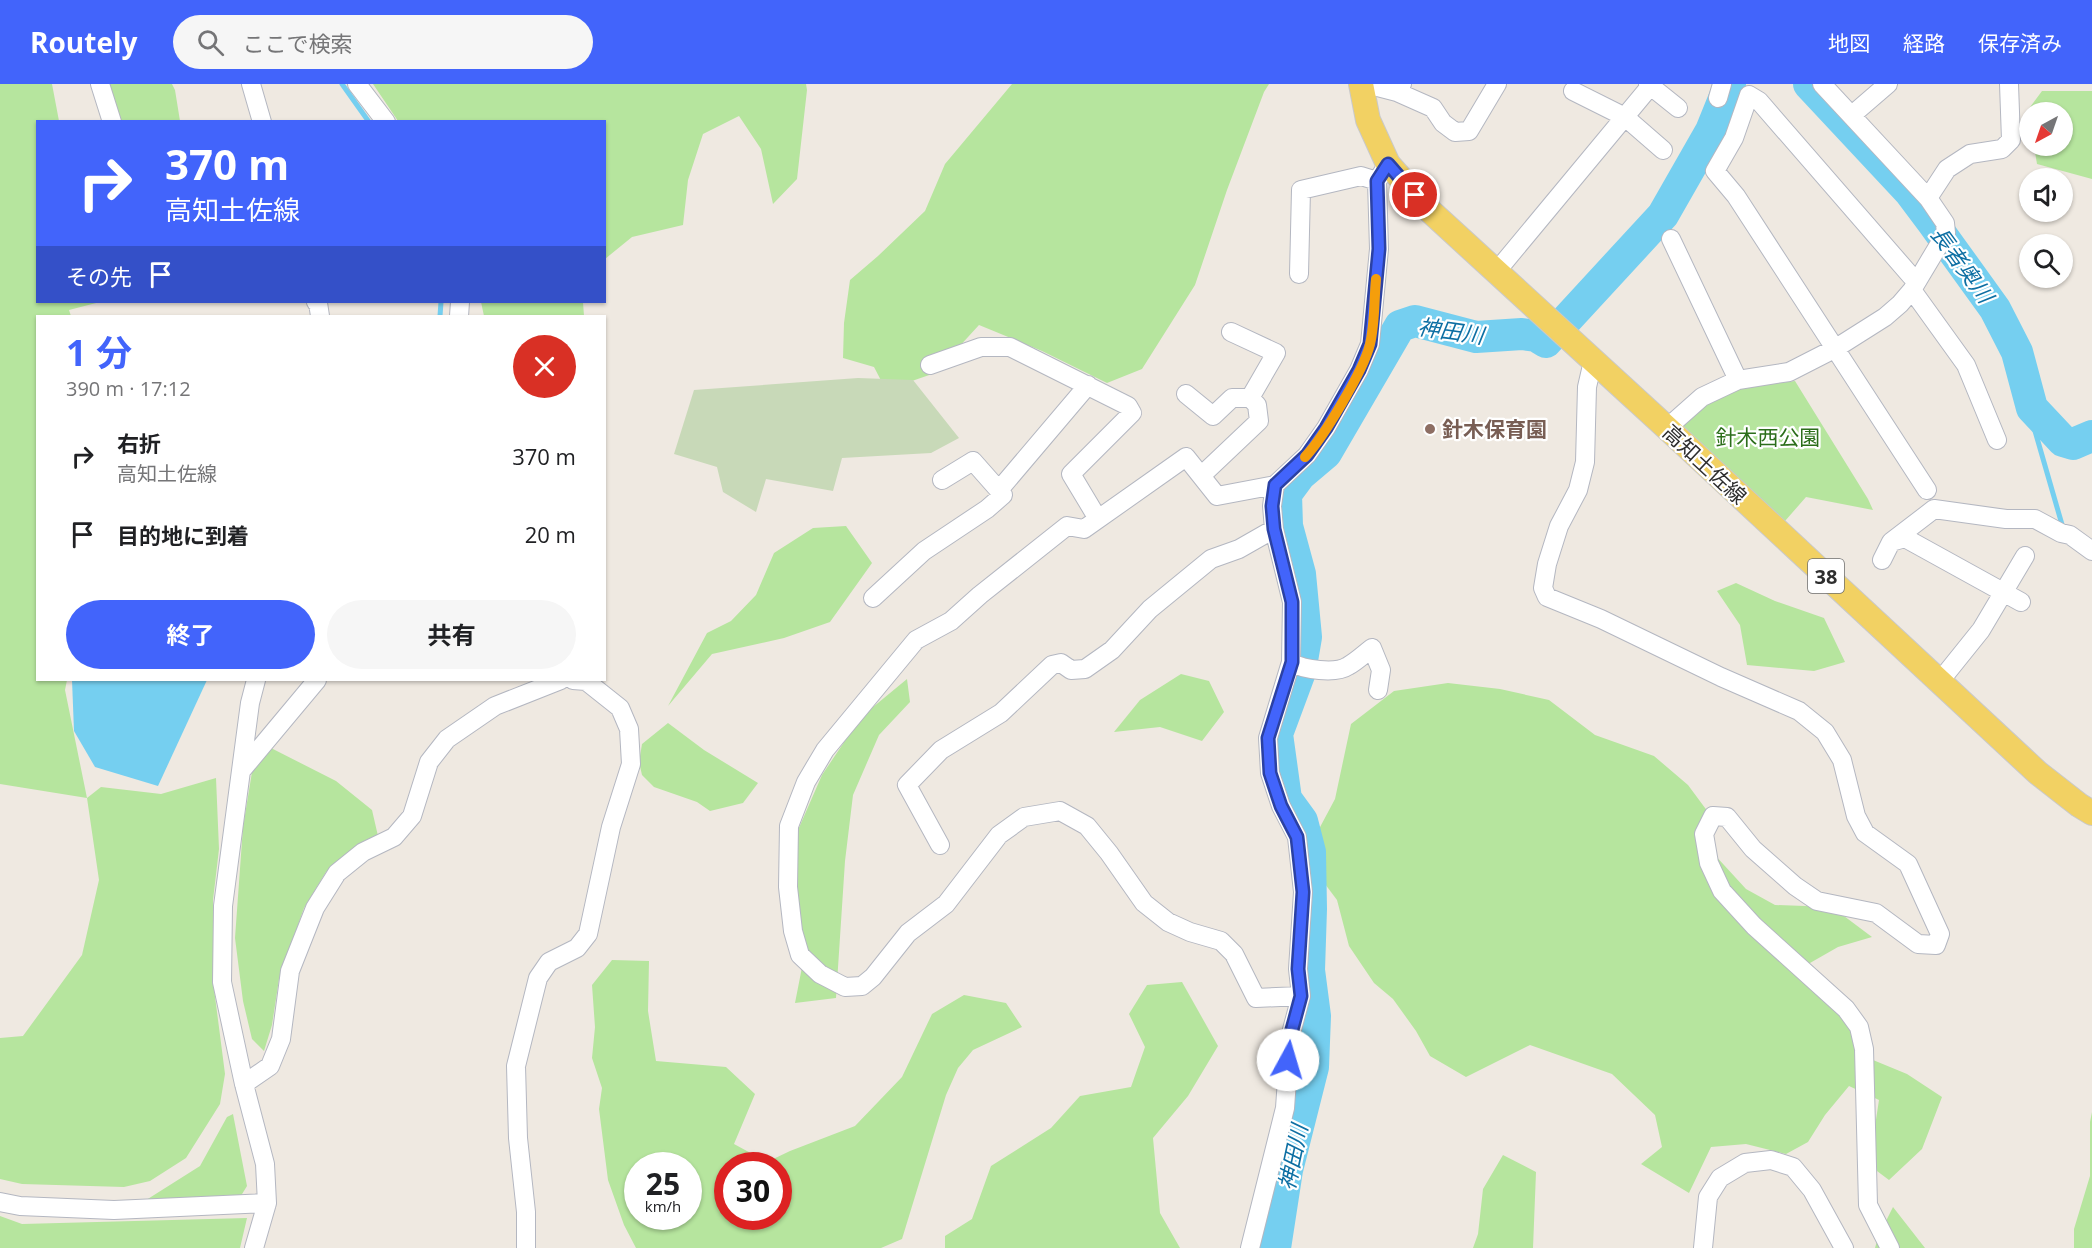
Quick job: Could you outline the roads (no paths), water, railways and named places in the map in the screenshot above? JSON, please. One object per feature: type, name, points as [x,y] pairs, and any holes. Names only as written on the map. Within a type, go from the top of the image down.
[{"type":"main road","name":"高知土佐線","points":[[1361,84],[1368,120],[1383,173],[1429,210],[1558,328],[2038,773],[2092,813]]},
{"type":"street","points":[[100,84],[111,120]]},
{"type":"street","points":[[251,84],[262,120]]},
{"type":"street","points":[[357,84],[384,120]]},
{"type":"street","points":[[1366,84],[1400,88],[1433,108],[1443,123],[1455,132],[1469,131],[1497,84]]},
{"type":"street","points":[[1667,428],[1702,397],[1738,380],[1789,372],[1836,348],[1885,317],[1900,304],[1915,285],[1943,237],[1945,224],[1928,198],[1822,84]]},
{"type":"street","points":[[1852,115],[1887,84]]},
{"type":"street","points":[[1928,198],[1947,169],[1970,154],[2002,150],[2010,140],[2009,84]]},
{"type":"street","points":[[1496,272],[1650,85],[1678,108]]},
{"type":"street","points":[[1573,91],[1625,117],[1663,150]]},
{"type":"street","points":[[1927,489],[1736,196],[1715,171],[1734,138],[1749,95],[1760,101],[1911,276],[1966,364],[1997,440]]},
{"type":"street","points":[[1299,274],[1300,190],[1383,173],[1370,344],[1359,370],[1326,428],[1307,455],[1275,485],[1217,496],[1186,457],[1084,529],[1067,526],[951,621],[915,640],[825,750],[806,782],[789,826],[788,887],[793,931],[800,955],[820,974],[845,987],[862,986],[873,977],[908,933],[945,904],[999,835],[1024,817],[1060,811],[1087,826],[1144,903],[1168,922],[1190,932],[1221,941],[1234,954],[1256,998],[1301,996]]},
{"type":"street","points":[[1671,239],[1738,380]]},
{"type":"street","points":[[1231,332],[1276,353],[1250,398]]},
{"type":"street","points":[[930,365],[981,347],[1010,347],[1128,406],[1132,413],[1071,474],[1098,519]]},
{"type":"street","points":[[1593,361],[1587,387],[1585,462],[1578,490],[1559,526],[1547,564],[1543,588],[1547,597],[1601,619],[1721,677],[1799,711],[1825,732],[1842,760],[1856,816],[1865,833],[1908,864],[1940,934],[1936,945],[1918,944],[1876,913],[1817,901],[1795,886],[1753,849],[1727,817],[1713,816],[1704,834],[1709,863],[1722,891],[1754,926],[1846,1009],[1858,1027],[1864,1049],[1868,1205],[1890,1248]]},
{"type":"street","points":[[999,490],[1088,385]]},
{"type":"street","points":[[1185,394],[1213,416],[1232,398],[1250,398],[1257,405],[1259,421],[1202,475]]},
{"type":"street","points":[[873,597],[924,551],[987,509],[1003,495],[973,460],[942,480]]},
{"type":"street","points":[[1250,1248],[1285,1108],[1290,1037],[1301,996],[1298,969],[1303,892],[1297,837],[1281,806],[1270,773],[1268,738],[1292,662],[1292,602],[1274,529],[1272,506],[1275,485]]},
{"type":"street","points":[[1882,560],[1891,542],[1934,509],[2006,519],[2035,519],[2092,551]]},
{"type":"street","points":[[940,845],[907,785],[941,750],[1000,713],[1052,665],[1061,663],[1071,670],[1086,669],[1112,650],[1150,609],[1211,559],[1239,549],[1274,529]]},
{"type":"street","points":[[1891,542],[1905,538],[2021,602]]},
{"type":"street","points":[[1940,681],[1981,630],[2025,556]]},
{"type":"street","points":[[1292,662],[1297,666],[1327,670],[1346,668],[1372,648],[1381,670],[1378,690]]},
{"type":"street","points":[[254,1248],[267,1203],[265,1164],[244,1084],[222,982],[223,906],[250,703],[256,681]]},
{"type":"street","points":[[241,771],[316,681]]},
{"type":"street","points":[[244,1084],[270,1066],[280,1039],[290,972],[315,908],[337,873],[363,852],[394,837],[412,816],[429,762],[447,739],[495,706],[558,681]]},
{"type":"street","points":[[526,1248],[526,1212],[519,1138],[516,1066],[538,978],[549,962],[577,948],[588,934],[611,827],[631,764],[629,729],[620,708],[586,681]]},
{"type":"street","points":[[1703,1248],[1708,1197],[1720,1178],[1745,1163],[1771,1160],[1793,1167],[1812,1190],[1844,1248]]},
{"type":"street","points":[[0,1202],[20,1206],[114,1210],[267,1203]]},
{"type":"water","points":[[72,681],[207,681],[158,786],[95,767],[74,731]]},
{"type":"waterway","points":[[342,84],[368,120]]},
{"type":"waterway","name":"神田川","points":[[1275,1248],[1287,1170],[1313,1067],[1315,1016],[1309,970],[1310,852],[1302,821],[1286,799],[1277,734],[1300,672],[1306,637],[1300,574],[1287,526],[1286,494],[1300,475],[1326,453],[1400,326],[1415,321],[1476,337],[1522,334],[1536,336],[1546,342],[1663,215],[1711,131],[1730,84]]},
{"type":"waterway","name":"長者奥川","points":[[1809,84],[1909,191],[1995,309],[2017,352],[2032,408],[2063,441],[2073,444],[2092,436]]},
{"type":"waterway","points":[[440,315],[441,303]]},
{"type":"waterway","points":[[2032,408],[2035,431],[2063,528]]},
{"type":"place","name":"針木保育園","points":[[1430,429]]},
{"type":"park label","name":"針木西公園","points":[[1768,437]]}]
